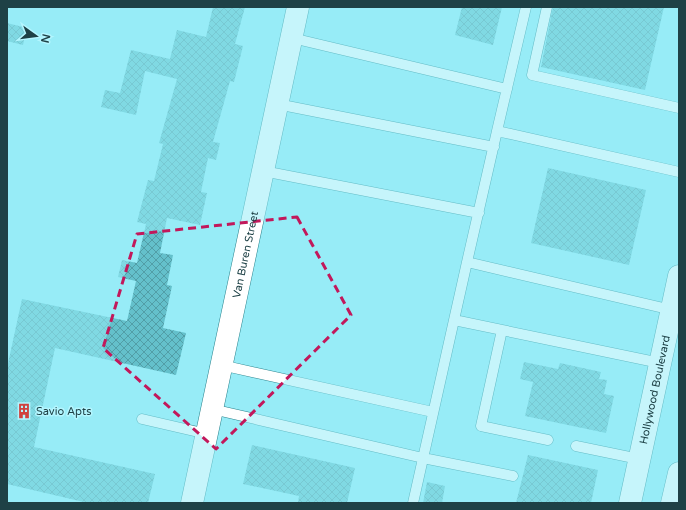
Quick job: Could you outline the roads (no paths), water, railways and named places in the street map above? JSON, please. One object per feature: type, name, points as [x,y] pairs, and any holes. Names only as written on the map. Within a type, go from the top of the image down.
[{"type":"main road","name":"Van Buren Street","points":[[192,503],[298,7]]},
{"type":"main road","name":"Hollywood Boulevard","points":[[630,503],[679,276]]},
{"type":"main road","points":[[672,503],[679,473]]},
{"type":"lane","points":[[413,503],[526,7]]},
{"type":"lane","points":[[547,7],[532,75],[679,108]]},
{"type":"lane","points":[[292,38],[507,89]]},
{"type":"lane","points":[[278,104],[494,147]]},
{"type":"lane","points":[[497,131],[679,172]]},
{"type":"lane","points":[[263,171],[479,213]]},
{"type":"lane","points":[[467,262],[672,310]]},
{"type":"lane","points":[[454,320],[660,363]]},
{"type":"lane","points":[[502,330],[481,426],[548,440]]},
{"type":"lane","points":[[221,365],[433,412]]},
{"type":"lane","points":[[212,410],[423,458],[513,476]]},
{"type":"lane","points":[[142,419],[207,434]]},
{"type":"lane","points":[[576,446],[639,459]]},
{"type":"place","name":"Savio Apts","points":[[24,411]]}]
